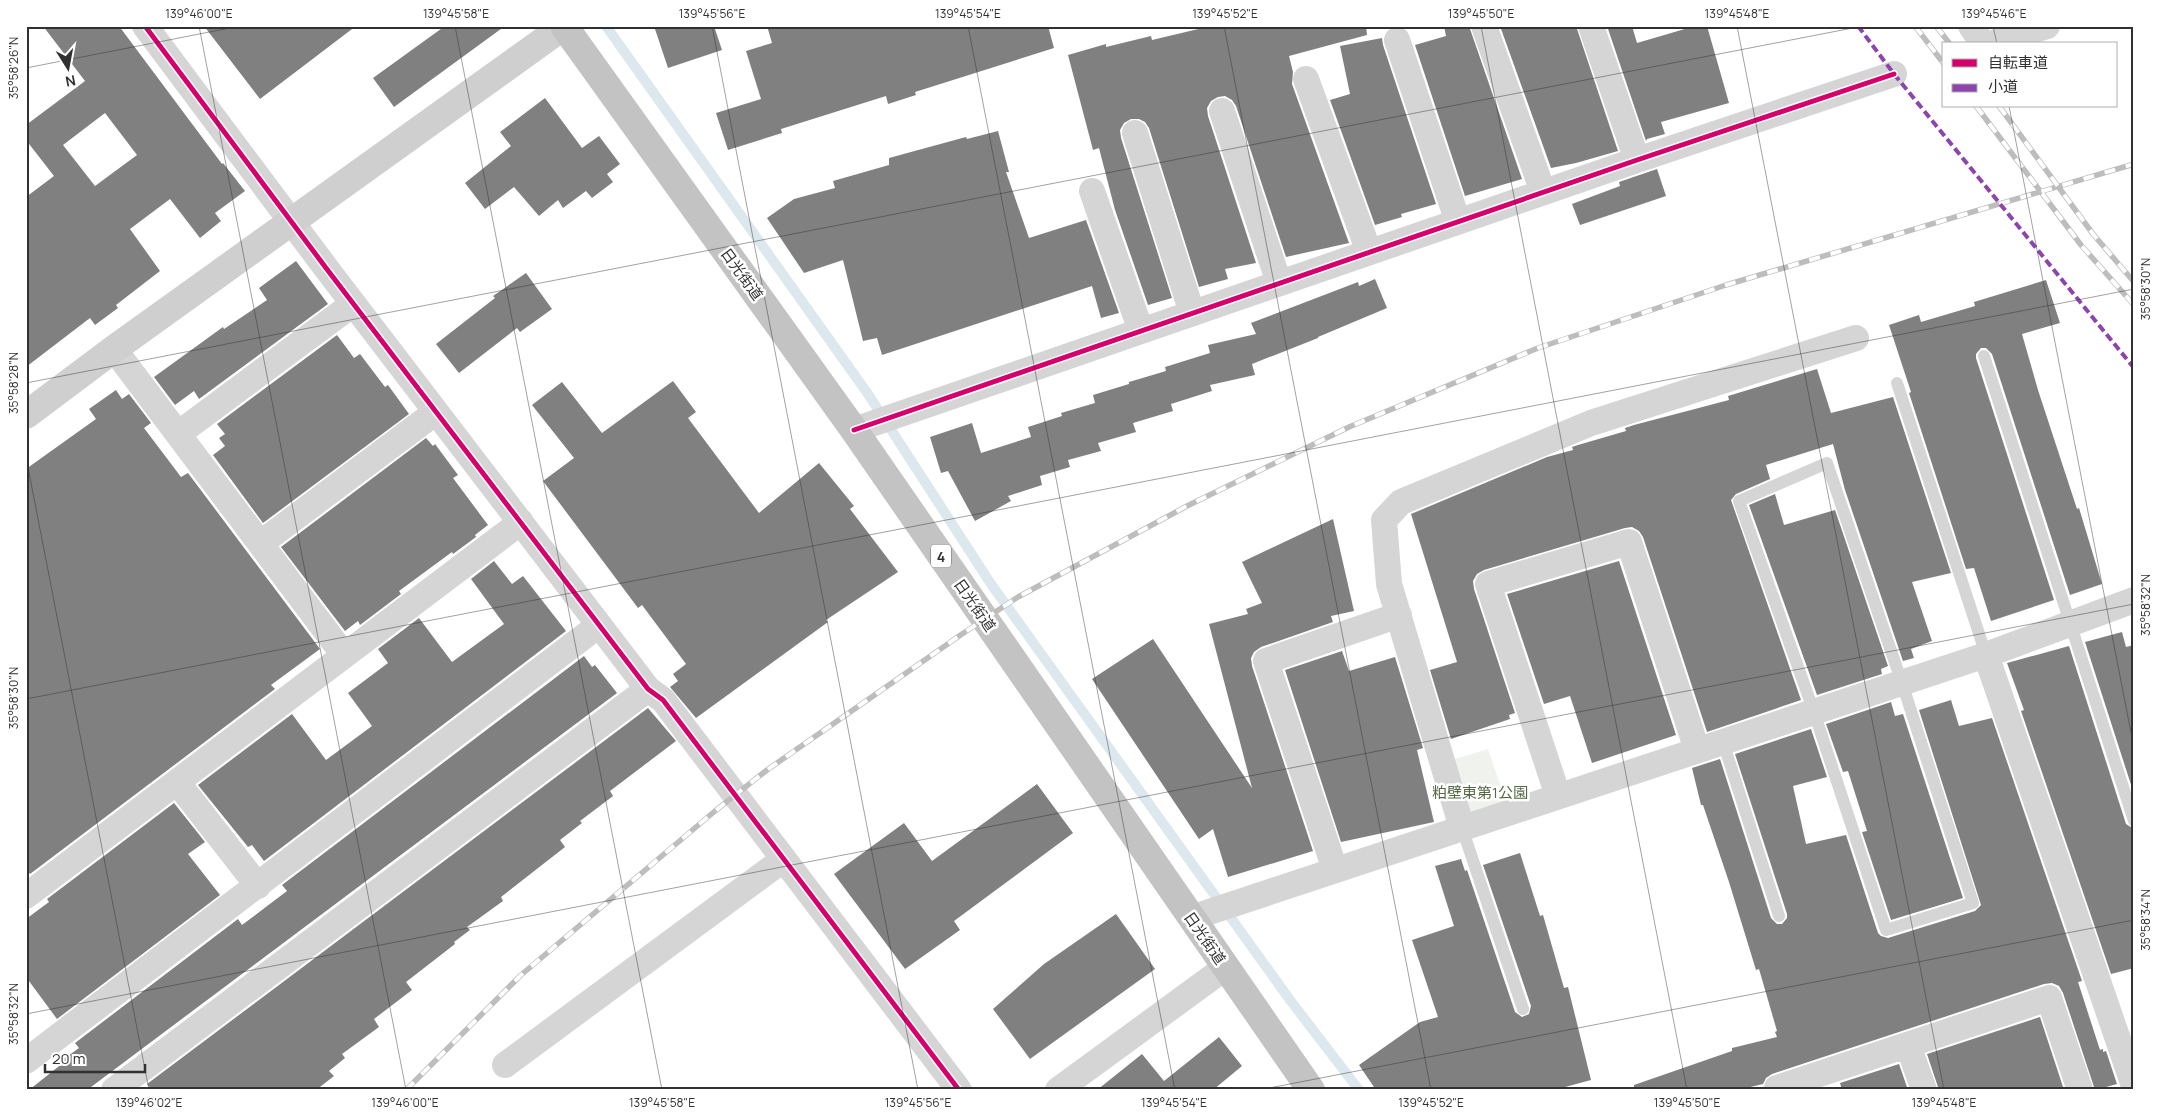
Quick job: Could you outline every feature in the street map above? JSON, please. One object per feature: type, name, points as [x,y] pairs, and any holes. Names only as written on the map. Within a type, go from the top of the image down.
[{"type":"highway","name":"日光街道","points":[[564,26],[854,430],[1311,1090]]},
{"type":"street","points":[[145,26],[353,304],[648,688],[663,700],[959,1090]]},
{"type":"street","points":[[26,415],[114,349],[564,26]]},
{"type":"street","points":[[1484,26],[1543,192]]},
{"type":"street","points":[[1591,26],[1637,160]]},
{"type":"street","points":[[1971,26],[1982,42]]},
{"type":"street","points":[[1996,42],[2047,26]]},
{"type":"street","points":[[1397,40],[1458,222]]},
{"type":"street","points":[[854,430],[1543,192],[1894,74]]},
{"type":"street","points":[[1306,79],[1370,252]]},
{"type":"street","points":[[1222,111],[1279,283]]},
{"type":"street","points":[[1135,133],[1192,313]]},
{"type":"street","points":[[1092,190],[1141,331]]},
{"type":"street","points":[[178,434],[353,304]]},
{"type":"street","points":[[1462,828],[1389,584],[1384,520],[1401,502],[1591,423],[1856,338]]},
{"type":"street","points":[[114,349],[344,655]]},
{"type":"street","points":[[261,543],[436,412]]},
{"type":"street","points":[[26,896],[521,522]]},
{"type":"street","points":[[1558,796],[1488,584],[1629,542],[1697,750]]},
{"type":"street","points":[[1191,918],[1986,655],[2134,600]]},
{"type":"street","points":[[1336,870],[1266,661],[1398,615]]},
{"type":"street","points":[[26,1061],[599,625]]},
{"type":"street","points":[[1986,655],[2134,1086]]},
{"type":"street","points":[[114,1090],[648,688]]},
{"type":"street","points":[[177,782],[258,886]]},
{"type":"street","points":[[505,1066],[784,859]]},
{"type":"street","points":[[1058,1090],[1226,967]]},
{"type":"street","points":[[1778,1090],[1778,1088],[2049,998],[2080,1090]]},
{"type":"street","points":[[1908,1045],[1924,1090]]},
{"type":"lane","points":[[1984,356],[2134,822]]},
{"type":"lane","points":[[1897,383],[1986,655]]},
{"type":"lane","points":[[1827,463],[1902,682],[1974,902],[1886,930],[1814,712],[1739,501],[1827,463]]},
{"type":"lane","points":[[1723,742],[1779,916]]},
{"type":"lane","points":[[1462,828],[1523,1009]]},
{"type":"green space","name":"粕壁東第1公園","points":[[1488,749],[1508,807],[1467,820],[1448,761]]},
{"type":"building","points":[[43,26],[119,26],[222,164],[245,191],[215,213],[221,221],[200,238],[170,199],[130,229],[160,271],[116,305],[118,308],[95,325],[90,318],[26,367],[26,197],[54,176],[26,140],[26,125],[85,81]],"holes":[[[105,113],[137,155],[95,186],[63,145]]]},
{"type":"building","points":[[204,26],[356,26],[260,99]]},
{"type":"building","points":[[445,26],[505,26],[394,107],[373,78]]},
{"type":"building","points":[[654,26],[714,26],[722,50],[668,68]]},
{"type":"building","points":[[767,26],[1048,26],[1054,48],[915,92],[916,95],[888,104],[886,96],[781,129],[782,133],[728,150],[716,113],[761,99],[746,51],[772,43]]},
{"type":"building","points":[[1211,26],[1366,26],[1367,35],[1289,56],[1293,72],[1292,84],[1349,243],[1286,257],[1236,106],[1232,100],[1225,96],[1218,97],[1211,101],[1207,108],[1208,116],[1256,263],[1225,269],[1228,279],[1199,287],[1149,128],[1145,122],[1139,119],[1131,119],[1124,123],[1120,130],[1121,138],[1172,298],[1148,305],[1115,210],[1099,148],[1093,150],[1068,55],[1106,44],[1106,47],[1151,36],[1152,40]]},
{"type":"building","points":[[1444,26],[1469,26],[1522,179],[1465,196],[1415,45],[1446,36]]},
{"type":"building","points":[[1500,26],[1576,26],[1618,151],[1551,168]]},
{"type":"building","points":[[1607,26],[1632,26],[1637,43],[1695,26],[1707,26],[1729,103],[1661,122],[1665,134],[1647,139],[1646,141]]},
{"type":"building","points":[[1382,38],[1436,204],[1401,214],[1402,217],[1375,225],[1330,100],[1350,94],[1340,46]]},
{"type":"building","points":[[545,98],[582,148],[599,136],[620,164],[607,174],[613,182],[592,198],[586,191],[563,208],[558,200],[539,216],[514,187],[485,209],[465,183],[511,146],[500,132]]},
{"type":"building","points":[[998,131],[1009,172],[1006,172],[1029,238],[1086,220],[1119,313],[1101,318],[1092,286],[882,355],[877,338],[863,341],[843,260],[804,273],[767,218],[794,199],[835,188],[833,181],[889,165],[889,158],[966,137],[967,139]]},
{"type":"building","points":[[1657,169],[1666,196],[1580,225],[1572,204],[1620,186],[1619,182]]},
{"type":"building","points":[[296,261],[328,304],[199,399],[194,391],[175,405],[154,377],[223,327],[224,329],[267,300],[259,288]]},
{"type":"building","points":[[526,273],[552,309],[520,332],[517,328],[459,373],[436,344],[495,298],[493,296]]},
{"type":"building","points":[[1375,279],[1387,308],[1252,364],[1255,375],[1210,385],[1212,391],[1171,404],[1173,411],[1133,423],[1136,432],[1098,443],[1101,451],[1068,460],[1070,467],[1040,476],[1042,485],[1008,496],[1011,501],[975,521],[948,471],[941,473],[930,437],[972,423],[981,453],[1031,437],[1028,427],[1062,416],[1061,413],[1095,403],[1093,395],[1166,371],[1165,367],[1210,353],[1208,345],[1256,334],[1251,323],[1358,282],[1359,286]]},
{"type":"building","points":[[2046,280],[2060,323],[2022,334],[2038,390],[2077,509],[2079,508],[2102,584],[2070,595],[1992,354],[1986,348],[1981,348],[1976,354],[1976,358],[2054,600],[1991,621],[1974,568],[1966,569],[1889,325],[1919,315],[1921,322],[1975,306],[1974,302]]},
{"type":"building","points":[[337,335],[354,358],[360,354],[385,387],[388,385],[409,414],[263,523],[213,455],[225,446],[219,438],[225,434],[217,424]]},
{"type":"building","points":[[1817,369],[1831,413],[1893,397],[1951,573],[1912,582],[1932,641],[1911,649],[1914,658],[1903,661],[1845,490],[1833,444],[1766,465],[1770,479],[1736,494],[1731,500],[1801,700],[1707,732],[1643,537],[1639,531],[1632,527],[1484,570],[1477,574],[1473,581],[1474,589],[1515,713],[1509,715],[1510,719],[1451,739],[1430,670],[1457,662],[1411,514],[1547,457],[1573,450],[1572,447],[1626,431],[1625,428],[1729,400],[1728,396]]},
{"type":"building","points":[[673,381],[696,412],[688,418],[759,513],[819,463],[854,506],[850,509],[898,572],[826,620],[828,622],[696,718],[670,687],[678,681],[673,674],[686,664],[642,605],[638,608],[543,481],[574,458],[532,405],[562,382],[602,433]]},
{"type":"building","points":[[116,390],[122,399],[129,394],[151,423],[144,428],[181,477],[188,473],[320,649],[271,685],[275,689],[30,874],[26,869],[26,469],[96,419],[89,409]]},
{"type":"building","points":[[426,438],[433,446],[435,444],[458,475],[453,478],[488,525],[475,535],[476,537],[399,591],[401,594],[360,625],[358,621],[345,631],[281,547]]},
{"type":"building","points":[[1775,494],[1784,525],[1835,510],[1888,666],[1881,669],[1882,674],[1817,695],[1749,505]]},
{"type":"building","points":[[1333,519],[1354,611],[1331,616],[1333,622],[1261,647],[1254,652],[1251,658],[1313,851],[1228,877],[1213,829],[1199,839],[1092,679],[1153,639],[1252,788],[1209,624],[1248,614],[1246,609],[1262,603],[1242,562]]},
{"type":"building","points":[[494,561],[512,584],[523,576],[566,631],[264,861],[252,845],[248,847],[198,785],[292,714],[326,760],[372,726],[348,693],[388,663],[378,649],[419,618],[452,662],[504,624],[471,579]]},
{"type":"building","points":[[1619,561],[1676,735],[1592,763],[1570,696],[1544,704],[1507,594]]},
{"type":"building","points":[[2122,632],[2126,647],[2134,645],[2134,794],[2085,642]]},
{"type":"building","points":[[2069,646],[2126,824],[2134,829],[2134,968],[2111,974],[2021,711],[2024,710],[2007,663]]},
{"type":"building","points":[[1342,651],[1349,671],[1395,657],[1423,748],[1417,750],[1434,822],[1341,842],[1285,670]]},
{"type":"building","points":[[584,656],[592,667],[595,665],[617,693],[87,1090],[29,1090],[63,1063],[61,1061],[79,1048],[75,1043],[238,919],[242,925],[287,891],[282,885]]},
{"type":"building","points":[[1951,700],[1959,726],[1992,718],[2082,981],[2078,982],[2100,1050],[2106,1051],[2117,1084],[2095,1090],[2063,993],[2059,986],[2052,983],[2044,984],[1772,1074],[1766,1078],[1763,1084],[1738,1090],[1634,1090],[1634,1085],[1732,1051],[1732,1048],[1777,1037],[1775,1032],[1777,1031],[1759,969],[1756,970],[1729,882],[1703,805],[1701,805],[1692,768],[1720,759],[1771,918],[1777,924],[1782,924],[1787,918],[1787,914],[1735,754],[1811,729],[1827,777],[1793,786],[1806,844],[1846,835],[1878,933],[1888,938],[1975,911],[1981,905],[1919,710]]},
{"type":"building","points":[[1891,702],[1895,716],[1903,714],[1963,898],[1891,920],[1862,832],[1867,831],[1848,771],[1843,772],[1826,724]]},
{"type":"building","points":[[648,708],[676,741],[610,791],[613,796],[580,821],[582,823],[560,840],[565,847],[501,897],[503,901],[467,927],[470,930],[454,942],[455,944],[406,982],[412,990],[374,1019],[379,1027],[342,1054],[345,1058],[329,1071],[334,1076],[316,1090],[152,1090],[147,1084]]},
{"type":"building","points":[[1037,784],[1073,833],[954,921],[960,930],[905,969],[834,874],[904,823],[932,861]]},
{"type":"building","points":[[174,803],[205,842],[188,854],[220,895],[57,1019],[26,977],[26,919],[49,902],[47,899]]},
{"type":"building","points":[[1520,853],[1540,916],[1543,915],[1564,988],[1568,987],[1591,1080],[1554,1090],[1376,1090],[1359,1065],[1420,1022],[1438,1017],[1412,940],[1454,926],[1435,866],[1461,859],[1465,871],[1467,870],[1515,1012],[1522,1017],[1529,1014],[1531,1006],[1483,865]]},
{"type":"building","points":[[1116,914],[1155,969],[1030,1059],[993,1009],[1044,964]]},
{"type":"building","points":[[2040,1017],[2064,1090],[1939,1090],[1927,1054]]},
{"type":"building","points":[[1219,1037],[1242,1066],[1213,1090],[1097,1090],[1142,1054],[1164,1081]]},
{"type":"building","points":[[1899,1064],[1908,1090],[1842,1090],[1840,1083]]},
{"type":"waterway","points":[[606,26],[868,394],[991,584],[1290,1000],[1359,1090]]},
{"type":"railway","points":[[1915,26],[1942,61]]},
{"type":"railway","points":[[1936,26],[1948,42]]},
{"type":"railway","points":[[1978,108],[2081,245],[2134,305]]},
{"type":"railway","points":[[2000,108],[2093,234],[2134,282]]},
{"type":"railway","points":[[406,1090],[521,975],[715,811],[767,770],[1018,597],[1187,506],[1349,427],[1538,348],[1726,285],[2134,164]]},
{"type":"marked path","points":[[1858,26],[1894,74],[2134,368]]},
{"type":"cycle path","points":[[145,26],[326,268],[648,689],[663,700],[959,1090]]},
{"type":"cycle path","points":[[854,430],[1637,160],[1894,74]]}]
